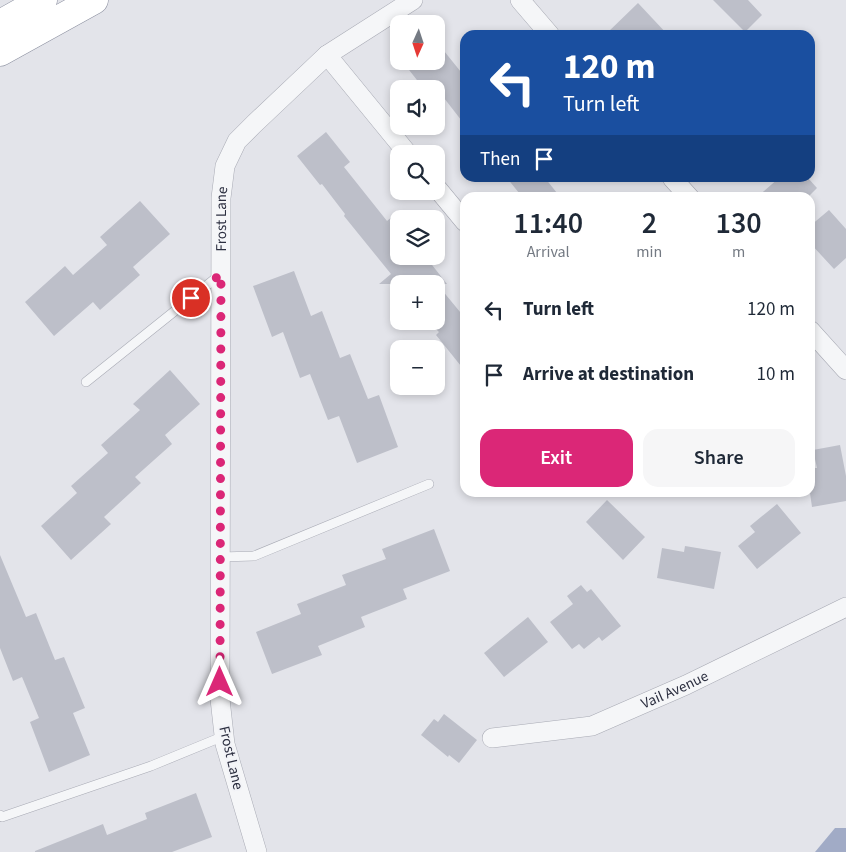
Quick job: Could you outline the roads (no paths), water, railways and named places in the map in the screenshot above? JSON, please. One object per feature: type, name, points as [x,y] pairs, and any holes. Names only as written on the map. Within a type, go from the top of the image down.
[{"type":"highway","points":[[0,24],[43,0]]},
{"type":"highway","points":[[0,52],[94,0]]},
{"type":"street","name":"Frost Lane","points":[[257,852],[225,744],[220,699],[221,198],[225,166],[237,141],[327,56],[413,0]]},
{"type":"street","points":[[520,0],[546,30]]},
{"type":"street","points":[[327,56],[401,145]]},
{"type":"street","points":[[676,182],[685,192]]},
{"type":"street","points":[[445,199],[460,216]]},
{"type":"street","points":[[815,336],[846,370]]},
{"type":"street","name":"Vail Avenue","points":[[492,738],[592,726],[686,685],[846,607]]},
{"type":"lane","points":[[86,382],[221,274]]},
{"type":"lane","points":[[220,557],[254,556],[429,484]]},
{"type":"lane","points":[[0,815],[2,817],[151,766],[224,736]]},
{"type":"water","points":[[835,828],[846,828],[846,852],[815,852]]}]
